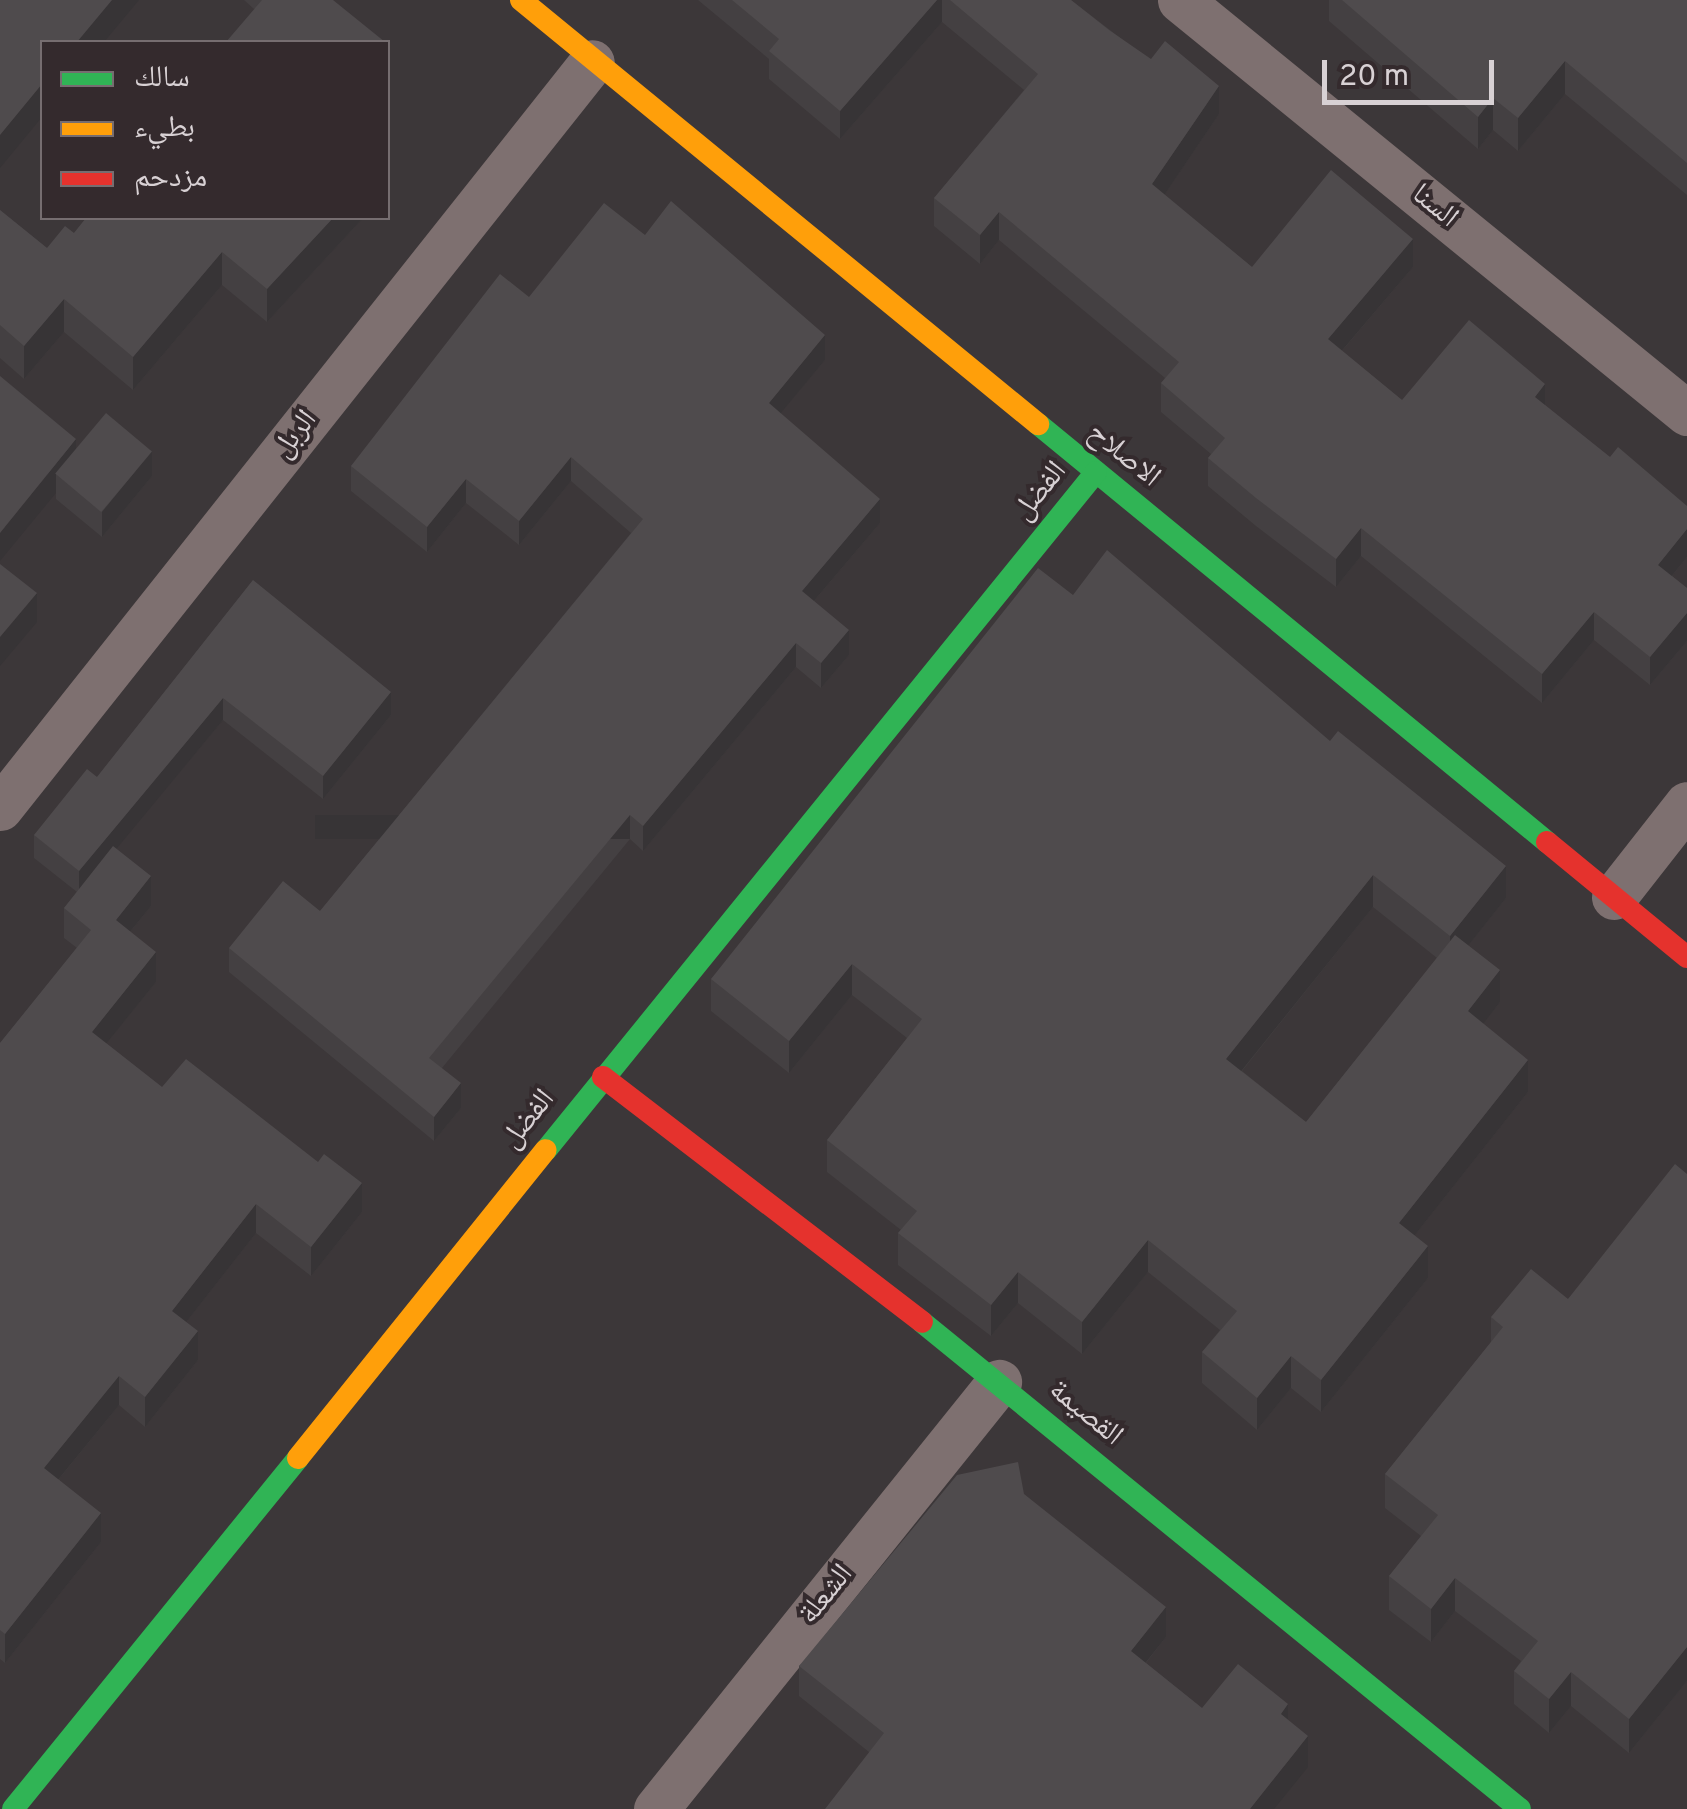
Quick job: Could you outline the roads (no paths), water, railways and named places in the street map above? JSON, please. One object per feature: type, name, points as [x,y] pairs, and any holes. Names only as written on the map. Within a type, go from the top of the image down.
[{"type":"street","name":"الاصلاح","points":[[520,0],[1687,957]]},
{"type":"street","name":"السنا","points":[[1180,0],[1687,413]]},
{"type":"street","name":"الربل","points":[[0,808],[592,62]]},
{"type":"street","name":"الفضل","points":[[13,1809],[1096,472]]},
{"type":"street","points":[[1614,897],[1687,804]]},
{"type":"street","name":"القصيمة","points":[[603,1076],[999,1382],[1520,1809]]},
{"type":"street","name":"الشعلة","points":[[656,1809],[999,1382]]}]
